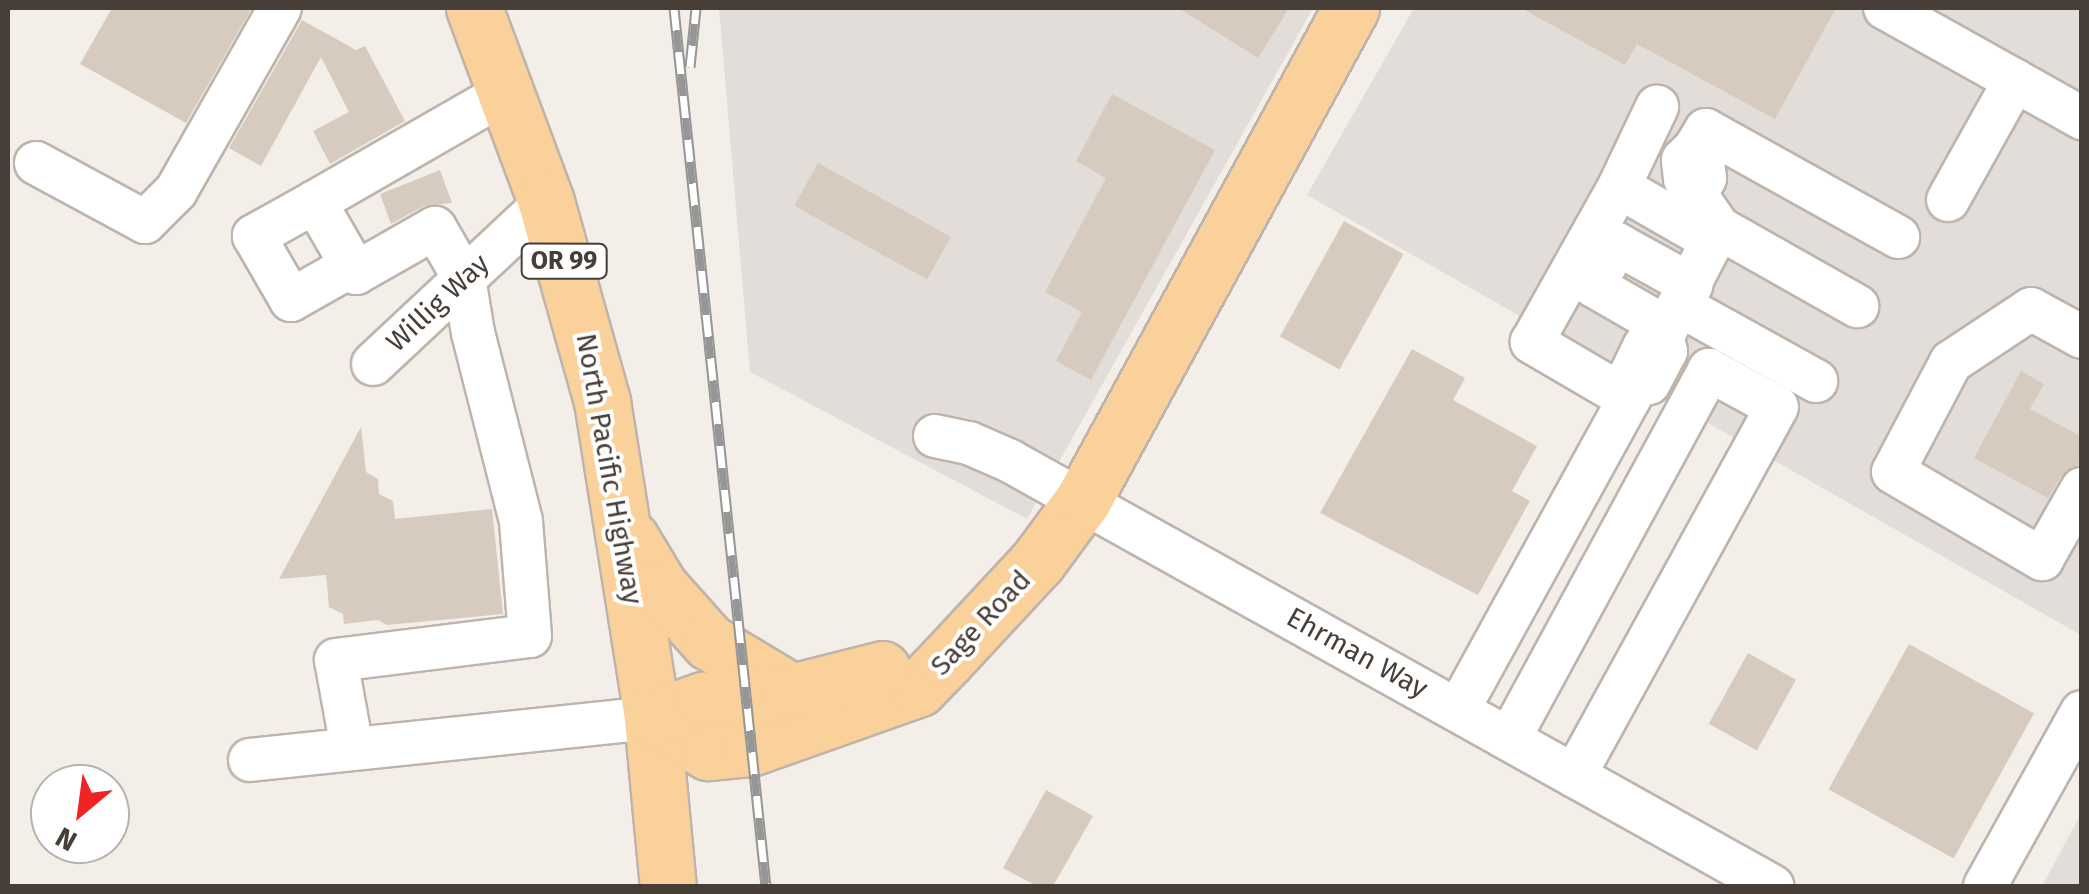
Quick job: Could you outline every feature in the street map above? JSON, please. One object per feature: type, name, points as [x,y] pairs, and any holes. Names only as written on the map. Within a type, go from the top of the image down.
[{"type":"main road","name":"North Pacific Highway","points":[[474,8],[546,202],[602,401],[652,718],[668,886]]},
{"type":"main road","name":"Sage Road","points":[[652,718],[708,752],[750,748],[919,688],[1038,562],[1084,500],[1352,8]]},
{"type":"main road","points":[[620,523],[660,587],[710,642],[792,692]]},
{"type":"main road","points":[[652,718],[703,700],[792,692],[875,672],[970,632]]},
{"type":"street","points":[[36,163],[145,222],[176,192],[280,8]]},
{"type":"street","points":[[1885,8],[2082,118]]},
{"type":"street","points":[[1948,200],[2014,80]]},
{"type":"street","points":[[352,266],[291,300],[254,236],[506,92]]},
{"type":"street","points":[[1633,392],[1532,342],[1619,186],[1657,107]]},
{"type":"street","points":[[1716,235],[1697,192],[1704,178],[1704,161],[1695,148],[1706,130],[1898,237]]},
{"type":"street","points":[[1619,186],[1857,306]]},
{"type":"street","points":[[315,202],[356,273],[435,228],[464,278],[473,333],[521,521],[530,636],[336,660],[352,748]]},
{"type":"street","name":"Willig Way","points":[[373,364],[546,202]]},
{"type":"street","points":[[1458,710],[1633,392],[1648,383],[1666,352],[1675,314],[1716,235]]},
{"type":"street","points":[[2082,336],[2030,309],[1951,362],[1893,472],[2042,559],[2082,489]]},
{"type":"street","points":[[1675,314],[1816,382]]},
{"type":"street","points":[[1509,739],[1709,370],[1777,408],[1574,776]]},
{"type":"street","name":"Ehrman Way","points":[[935,436],[969,443],[1084,500],[1772,886]]},
{"type":"street","points":[[1985,886],[2082,712]]},
{"type":"street","points":[[250,760],[652,718]]},
{"type":"shaded area","points":[[719,8],[1313,8],[1027,519],[750,372]]},
{"type":"shaded area","points":[[1414,8],[2081,8],[2081,635],[1307,195]]},
{"type":"shaded area","points":[[2081,814],[2081,886],[2042,886]]},
{"type":"building","points":[[112,8],[252,8],[186,123],[80,64]]},
{"type":"building","points":[[1178,8],[1289,8],[1258,58]]},
{"type":"building","points":[[1521,8],[1836,8],[1775,119],[1637,44],[1625,65]]},
{"type":"building","points":[[302,20],[356,50],[365,46],[405,121],[330,164],[313,131],[349,112],[321,57],[261,166],[229,148]]},
{"type":"building","points":[[1112,94],[1215,150],[1091,380],[1056,361],[1082,312],[1045,292],[1106,178],[1076,161]]},
{"type":"building","points":[[818,163],[951,237],[927,280],[794,206]]},
{"type":"building","points":[[440,170],[452,203],[424,206],[391,224],[380,194]]},
{"type":"building","points":[[1344,221],[1403,254],[1339,369],[1280,336]]},
{"type":"building","points":[[1412,349],[1465,378],[1453,400],[1537,446],[1512,491],[1530,501],[1478,595],[1320,513]]},
{"type":"building","points":[[2021,371],[2044,384],[2030,409],[2082,437],[2078,465],[2061,476],[2048,498],[1974,458]]},
{"type":"building","points":[[361,427],[366,472],[378,479],[379,494],[393,501],[395,519],[492,509],[503,614],[387,625],[378,620],[344,624],[343,614],[329,607],[326,575],[279,579]]},
{"type":"building","points":[[1909,644],[2034,713],[1954,859],[1829,789]]},
{"type":"building","points":[[1748,653],[1796,680],[1757,751],[1709,724]]},
{"type":"building","points":[[1046,790],[1093,816],[1053,886],[1037,886],[1003,868]]},
{"type":"railway","points":[[674,8],[766,886]]},
{"type":"railway","points":[[690,67],[696,8]]}]
